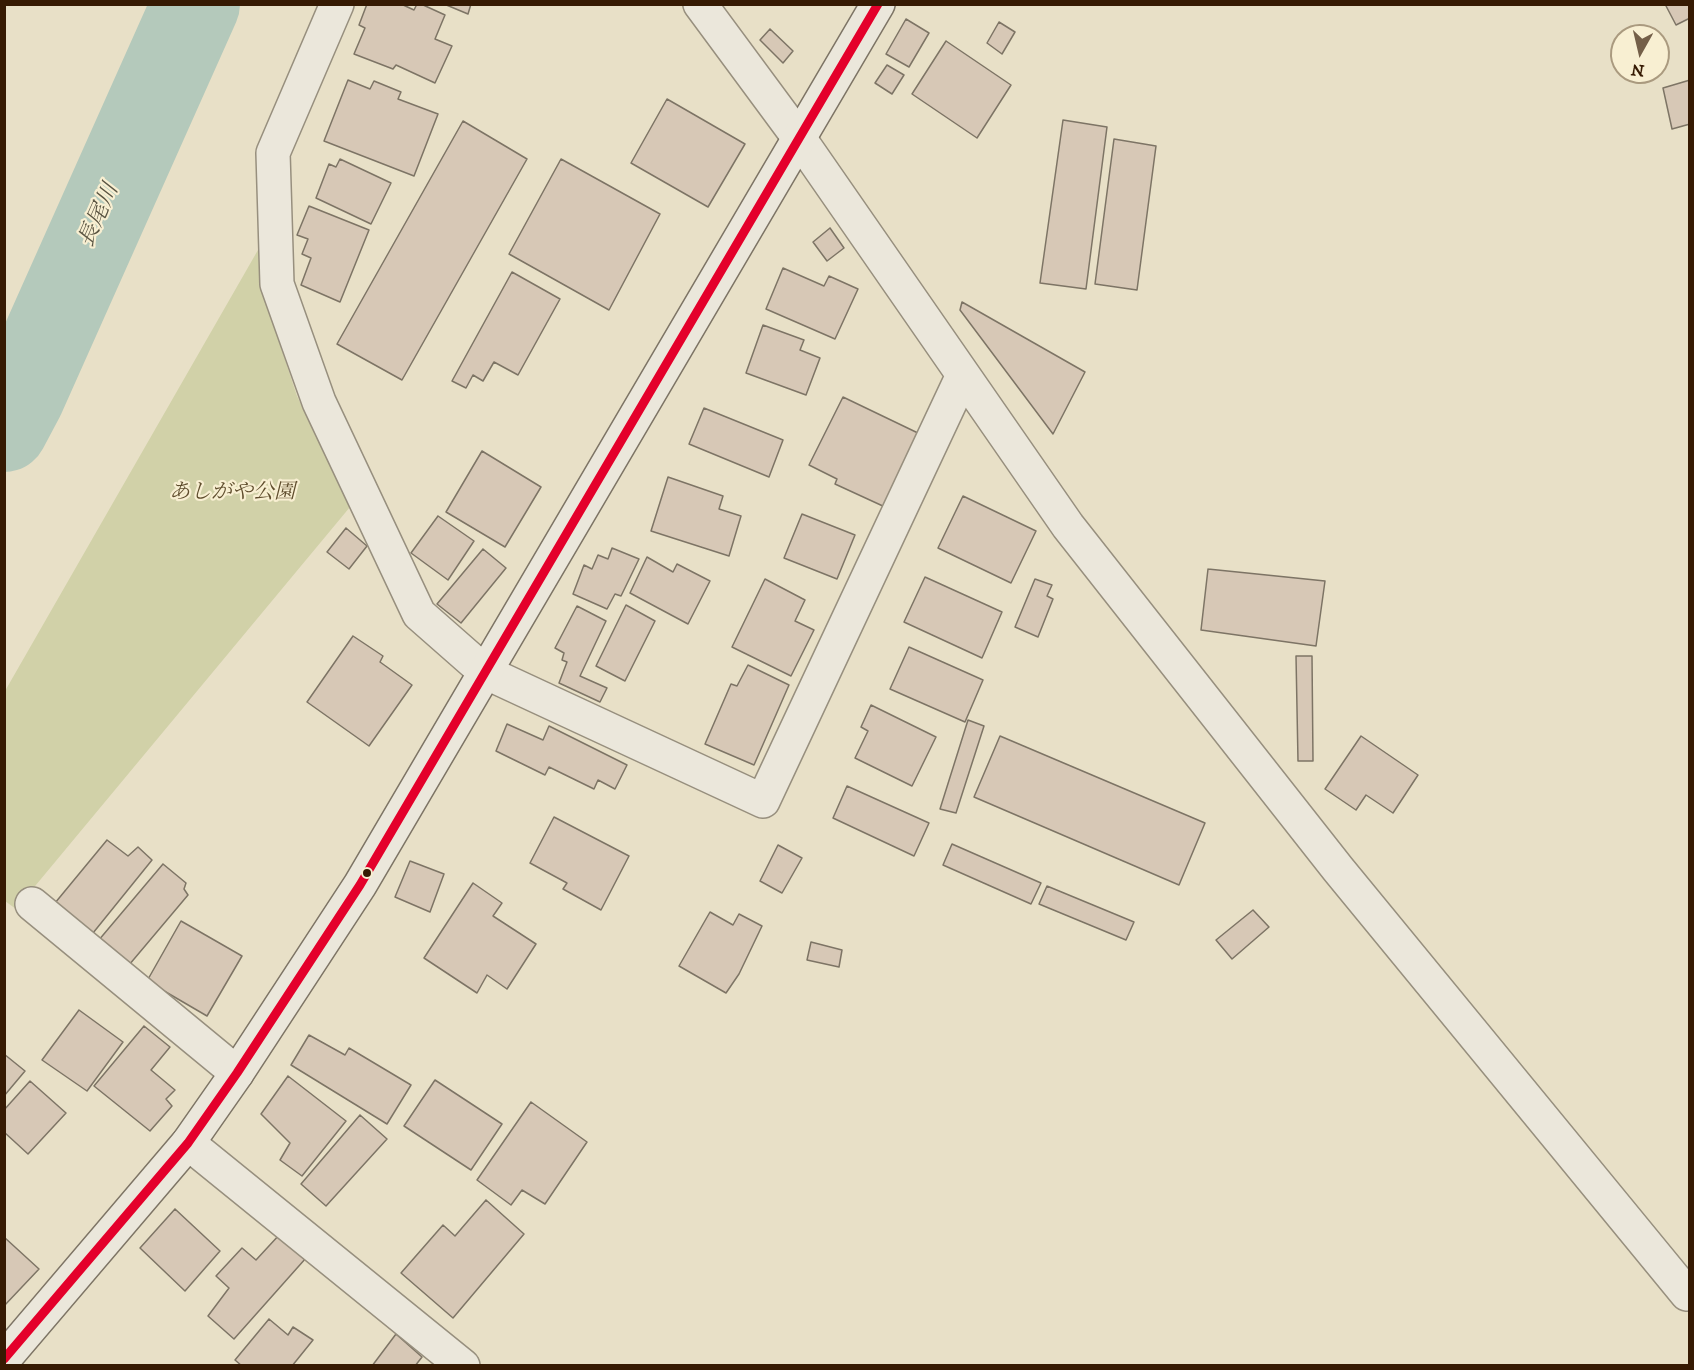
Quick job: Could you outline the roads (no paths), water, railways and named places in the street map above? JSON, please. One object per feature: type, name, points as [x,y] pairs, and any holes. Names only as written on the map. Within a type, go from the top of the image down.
[{"type":"street","points":[[337,4],[273,153],[277,284],[319,402],[419,614],[484,672],[763,801],[963,375]]},
{"type":"street","points":[[700,4],[799,138],[1068,526],[1338,869],[1687,1294]]},
{"type":"street","points":[[4,1359],[188,1143],[237,1073],[360,885],[878,4]]},
{"type":"street","points":[[32,904],[237,1073]]},
{"type":"street","points":[[188,1143],[463,1365]]},
{"type":"waterway","name":"長尾川","points":[[4,428],[21,396],[196,4]]},
{"type":"park label","name":"あしがや公園","points":[[232,494]]}]
